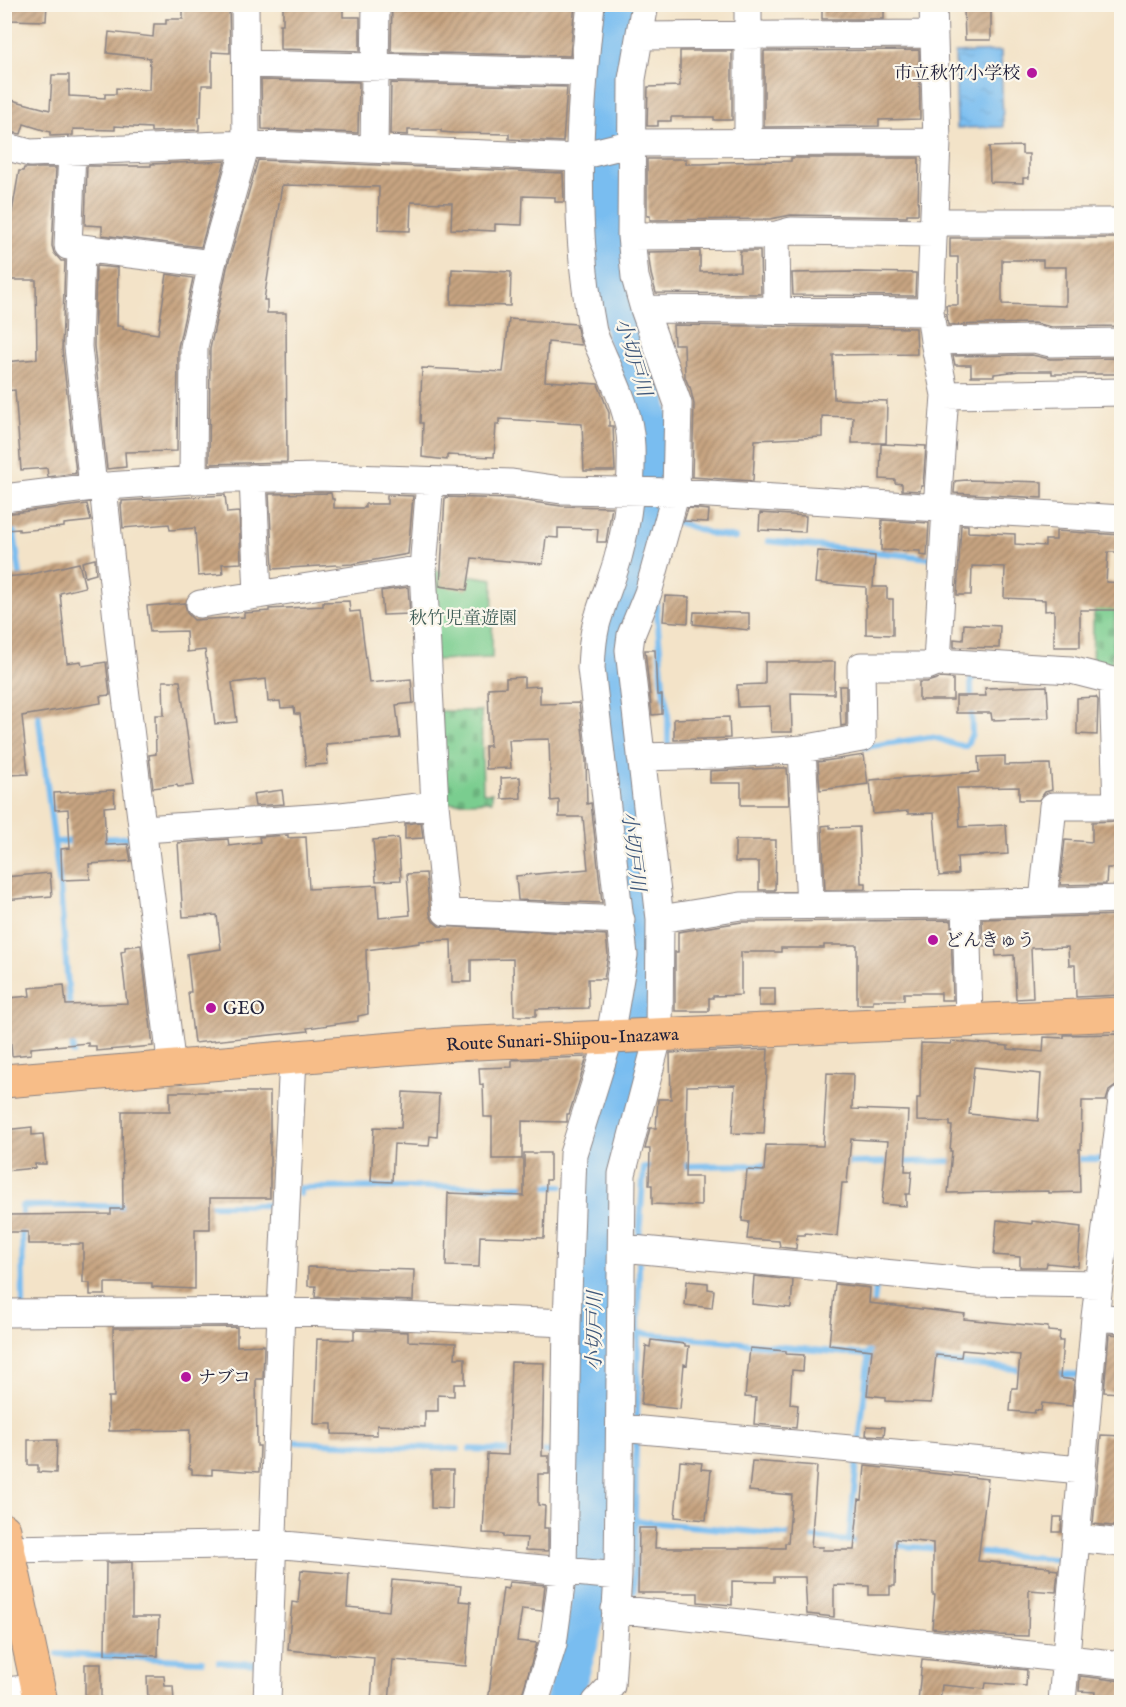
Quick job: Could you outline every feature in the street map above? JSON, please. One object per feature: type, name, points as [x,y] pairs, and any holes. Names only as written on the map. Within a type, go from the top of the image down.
[{"type":"main road","name":"Route Sunari-Shiipou-Inazawa","points":[[4,1081],[454,1044],[1122,1014]]},
{"type":"main road","points":[[6,1540],[39,1695]]},
{"type":"street","points":[[193,480],[194,347],[212,264],[246,144],[245,4]]},
{"type":"street","points":[[374,149],[376,4]]},
{"type":"street","points":[[535,1702],[553,1644],[566,1572],[567,1323],[573,1154],[633,1035],[591,669],[592,646],[598,617],[619,554],[631,491],[631,447],[629,424],[623,403],[592,328],[583,250],[584,72],[591,4]]},
{"type":"street","points":[[606,1697],[615,1609],[614,1576],[620,1428],[622,1174],[633,1035],[660,919],[629,650],[632,635],[648,593],[673,492],[678,404],[635,277],[631,236],[628,145],[632,79],[645,4]]},
{"type":"street","points":[[748,4],[748,143]]},
{"type":"street","points":[[933,4],[937,142],[930,312],[945,395],[937,663]]},
{"type":"street","points":[[640,36],[934,34]]},
{"type":"street","points":[[246,64],[584,72]]},
{"type":"street","points":[[4,146],[30,153],[246,144],[582,156],[628,145],[937,142]]},
{"type":"street","points":[[72,151],[68,246],[212,264]]},
{"type":"street","points":[[631,236],[776,235],[791,231],[1122,222]]},
{"type":"street","points":[[776,235],[777,309]]},
{"type":"street","points":[[81,248],[78,347],[144,829],[172,1068]]},
{"type":"street","points":[[644,309],[930,312]]},
{"type":"street","points":[[934,341],[1034,339],[1050,343],[1122,342]]},
{"type":"street","points":[[945,395],[1122,392]]},
{"type":"street","points":[[4,498],[98,487],[193,480],[317,477],[512,483],[561,490],[673,492],[1122,519]]},
{"type":"street","points":[[253,478],[258,595]]},
{"type":"street","points":[[430,481],[423,569],[435,805],[447,912],[621,920]]},
{"type":"street","points":[[200,604],[423,569]]},
{"type":"street","points":[[641,757],[720,755],[802,748],[862,738],[861,666],[927,666],[937,663],[1071,670],[1117,683],[1117,806],[1053,806],[1043,901]]},
{"type":"street","points":[[802,748],[810,905]]},
{"type":"street","points":[[144,829],[341,816],[435,805]]},
{"type":"street","points":[[660,919],[741,906],[966,904],[1122,898]]},
{"type":"street","points":[[966,904],[969,1020]]},
{"type":"street","points":[[267,1702],[293,1057]]},
{"type":"street","points":[[1062,1702],[1095,1317],[1122,1100]]},
{"type":"street","points":[[622,1248],[978,1282],[1099,1284]]},
{"type":"street","points":[[4,1313],[281,1311],[567,1323]]},
{"type":"street","points":[[1095,1317],[1122,1319]]},
{"type":"street","points":[[620,1428],[1082,1470]]},
{"type":"street","points":[[1076,1539],[1122,1543]]},
{"type":"street","points":[[6,1540],[274,1544],[614,1576]]},
{"type":"street","points":[[615,1609],[1122,1665]]},
{"type":"street","points":[[4,1691],[39,1695]]},
{"type":"green space","name":"秋竹児童遊園","points":[[433,570],[493,579],[492,658],[434,660]]},
{"type":"green space","points":[[1098,586],[1117,586],[1111,677],[1092,671],[1093,623]]},
{"type":"green space","points":[[440,711],[481,711],[483,793],[492,793],[492,801],[446,803]]},
{"type":"water","points":[[1001,51],[1003,127],[957,128],[955,53]]},
{"type":"building","points":[[9,4],[47,4],[46,21],[9,20]]},
{"type":"building","points":[[183,4],[229,5],[230,53],[212,52],[212,85],[202,85],[199,130],[151,132],[151,128],[115,126],[115,130],[73,129],[73,135],[50,136],[50,132],[24,124],[21,134],[4,131],[4,98],[50,110],[52,75],[69,75],[69,96],[105,98],[105,94],[116,94],[116,88],[149,90],[150,58],[107,53],[109,32],[153,37],[154,24],[166,24],[166,19],[183,19]]},
{"type":"building","points":[[283,4],[343,4],[343,17],[360,17],[360,51],[280,49]]},
{"type":"building","points":[[392,4],[575,4],[570,56],[391,52]]},
{"type":"building","points":[[884,4],[884,19],[822,19],[822,5]]},
{"type":"building","points":[[991,7],[991,40],[965,40],[964,8]]},
{"type":"building","points":[[919,50],[920,119],[879,120],[879,126],[764,127],[764,51]]},
{"type":"building","points":[[680,51],[732,51],[732,120],[714,120],[714,117],[671,117],[671,121],[658,121],[658,126],[647,126],[648,87],[680,86]]},
{"type":"building","points":[[261,80],[359,82],[358,133],[262,129]]},
{"type":"building","points":[[391,83],[567,87],[563,142],[509,139],[509,134],[453,133],[441,132],[441,130],[408,130],[408,135],[390,134]]},
{"type":"building","points":[[1022,146],[1022,154],[1029,154],[1029,178],[1023,178],[1023,183],[990,182],[989,147]]},
{"type":"building","points":[[791,158],[919,158],[918,214],[907,214],[907,217],[791,215],[770,219],[650,220],[650,216],[647,216],[647,159],[686,159],[686,164],[702,164],[791,161]]},
{"type":"building","points":[[258,160],[563,173],[564,202],[555,202],[555,197],[523,196],[522,225],[495,224],[495,231],[451,229],[452,203],[411,202],[410,231],[378,230],[379,187],[282,185],[264,300],[267,300],[267,313],[286,313],[287,462],[209,464],[210,349],[227,268]]},
{"type":"building","points":[[225,161],[201,247],[102,235],[102,226],[85,225],[87,166],[151,166],[151,164]]},
{"type":"building","points":[[24,168],[56,168],[52,246],[54,253],[61,261],[65,261],[62,349],[76,473],[48,477],[47,468],[21,470],[15,390],[4,391],[4,362],[37,359],[36,280],[4,280],[4,210],[12,212],[19,171],[23,171]]},
{"type":"building","points":[[950,238],[1120,238],[1122,326],[1052,327],[1034,323],[948,325],[946,305],[958,305],[958,257],[950,257]],"holes":[[[1002,260],[1043,260],[1043,267],[1066,267],[1066,306],[1002,304]]]},
{"type":"building","points":[[700,251],[700,272],[740,271],[740,251],[760,251],[761,294],[656,293],[648,252]]},
{"type":"building","points":[[96,266],[118,268],[117,326],[158,334],[167,274],[193,278],[178,347],[177,451],[125,452],[126,467],[107,469],[94,346]]},
{"type":"building","points":[[452,269],[511,272],[510,306],[451,304]]},
{"type":"building","points":[[792,273],[916,273],[915,296],[793,295]]},
{"type":"building","points":[[509,319],[576,324],[581,345],[548,342],[545,381],[598,384],[609,413],[609,426],[613,426],[615,471],[584,471],[582,424],[499,419],[499,424],[496,424],[494,457],[447,455],[447,460],[422,457],[423,423],[420,423],[422,368],[503,372]]},
{"type":"building","points":[[673,325],[916,328],[917,354],[833,355],[834,399],[887,401],[886,443],[852,443],[853,417],[822,416],[822,437],[755,440],[753,481],[692,477],[694,404],[685,377],[684,344],[674,344]]},
{"type":"building","points":[[1032,355],[1050,359],[1122,358],[1122,374],[1052,374],[1052,371],[1019,371],[994,374],[994,376],[971,376],[971,365],[955,365],[953,356]]},
{"type":"building","points":[[881,444],[926,446],[923,486],[920,491],[902,490],[902,484],[895,483],[895,480],[880,479]]},
{"type":"building","points":[[955,481],[1042,482],[1042,498],[954,493]]},
{"type":"building","points":[[331,493],[334,508],[365,508],[365,504],[387,504],[387,495],[413,496],[408,554],[352,564],[273,569],[269,494]]},
{"type":"building","points":[[225,495],[227,513],[239,512],[241,563],[222,564],[223,574],[198,576],[195,528],[170,530],[169,524],[123,528],[122,501]]},
{"type":"building","points":[[445,497],[511,499],[561,506],[612,507],[606,542],[597,542],[598,529],[558,528],[558,538],[546,537],[543,564],[472,558],[467,590],[440,586]]},
{"type":"building","points":[[87,504],[91,521],[64,524],[64,527],[4,530],[4,514]]},
{"type":"building","points":[[688,508],[709,510],[708,522],[684,521]]},
{"type":"building","points":[[760,513],[806,516],[805,532],[759,530]]},
{"type":"building","points":[[882,520],[929,523],[927,556],[920,555],[920,551],[881,550]]},
{"type":"building","points":[[961,525],[968,525],[968,532],[1015,534],[1015,544],[1045,546],[1045,540],[1056,540],[1056,531],[1122,535],[1121,552],[1108,552],[1106,582],[1122,583],[1122,610],[1080,610],[1080,647],[1054,647],[1054,610],[1045,611],[1045,600],[1004,598],[1005,567],[972,566],[971,595],[957,595]]},
{"type":"building","points":[[818,551],[875,556],[873,587],[887,587],[887,599],[893,599],[893,635],[866,634],[866,587],[815,583]]},
{"type":"building","points":[[95,559],[96,574],[85,577],[82,562]]},
{"type":"building","points":[[79,563],[85,587],[60,593],[67,663],[81,661],[82,666],[106,662],[110,695],[100,696],[101,703],[22,716],[28,774],[9,775],[9,772],[4,772],[4,577],[27,575]]},
{"type":"building","points":[[408,587],[410,614],[383,615],[381,591]]},
{"type":"building","points":[[665,596],[689,597],[688,623],[663,621]]},
{"type":"building","points":[[349,601],[350,612],[360,611],[369,683],[411,679],[413,703],[396,705],[400,738],[326,744],[328,764],[306,766],[300,714],[295,714],[294,707],[281,708],[280,701],[268,702],[266,679],[232,683],[237,722],[215,724],[205,650],[187,652],[186,631],[150,632],[147,606],[185,603],[187,613],[194,620],[244,617],[244,613],[269,611],[269,609],[323,606],[323,602]]},
{"type":"building","points":[[694,612],[749,613],[749,630],[693,624]]},
{"type":"building","points":[[964,624],[1000,626],[999,648],[954,647],[954,639],[963,640]]},
{"type":"building","points":[[645,650],[655,650],[657,695],[662,695],[662,714],[652,715]]},
{"type":"building","points":[[765,662],[835,662],[834,694],[791,693],[792,732],[771,732],[770,706],[738,707],[737,685],[765,684]]},
{"type":"building","points":[[524,677],[524,687],[540,686],[540,704],[579,703],[586,760],[587,804],[591,803],[602,903],[518,900],[516,876],[588,869],[583,817],[559,817],[559,800],[551,801],[549,739],[509,740],[511,768],[486,769],[485,746],[490,746],[488,688],[506,687],[506,678]]},
{"type":"building","points":[[940,678],[953,679],[953,700],[919,700],[919,682]]},
{"type":"building","points":[[163,681],[180,681],[194,785],[153,788],[149,755],[156,754],[155,715],[164,715]]},
{"type":"building","points":[[839,686],[846,686],[846,725],[841,726]]},
{"type":"building","points":[[1047,686],[1049,718],[992,720],[991,713],[956,713],[956,696],[986,696],[985,688]]},
{"type":"building","points":[[1096,697],[1098,700],[1097,735],[1077,734],[1077,698]]},
{"type":"building","points":[[729,717],[730,738],[674,740],[674,719]]},
{"type":"building","points":[[864,755],[868,784],[820,790],[818,762]]},
{"type":"building","points":[[1005,756],[1005,765],[1050,764],[1052,790],[1045,792],[1039,800],[1019,800],[1019,787],[957,788],[960,827],[1006,825],[1008,854],[957,857],[958,874],[939,876],[934,813],[908,814],[908,811],[873,814],[870,780],[979,772],[978,757]]},
{"type":"building","points":[[787,768],[789,805],[741,805],[741,783],[710,783],[710,771]]},
{"type":"building","points":[[520,777],[521,798],[502,799],[501,778]]},
{"type":"building","points":[[114,790],[115,806],[104,807],[106,845],[128,844],[131,861],[89,864],[90,879],[62,880],[61,849],[70,848],[68,809],[55,810],[54,793]]},
{"type":"building","points":[[282,790],[284,804],[255,806],[253,794]]},
{"type":"building","points":[[1122,821],[1122,868],[1107,868],[1106,884],[1060,885],[1065,840],[1092,842],[1092,822]]},
{"type":"building","points":[[421,822],[423,838],[405,839],[405,824]]},
{"type":"building","points":[[830,825],[830,828],[859,827],[861,883],[866,883],[866,889],[825,890],[822,826]]},
{"type":"building","points":[[288,835],[288,838],[306,837],[309,889],[377,885],[379,918],[410,915],[407,874],[426,873],[430,914],[439,926],[606,935],[608,955],[604,979],[588,979],[589,1008],[536,1009],[536,1016],[514,1016],[513,959],[471,960],[471,982],[452,982],[451,940],[419,941],[419,943],[366,950],[368,1014],[358,1016],[358,1021],[307,1028],[308,1031],[194,1043],[188,992],[191,992],[187,954],[221,949],[217,915],[183,917],[178,843],[228,839],[229,846],[260,842],[259,837]]},
{"type":"building","points":[[398,838],[401,880],[376,881],[373,840]]},
{"type":"building","points":[[735,840],[776,840],[775,890],[759,890],[759,862],[735,862]]},
{"type":"building","points":[[50,873],[52,896],[4,900],[4,877]]},
{"type":"building","points":[[1122,915],[1122,995],[1076,997],[1075,965],[1069,965],[1068,947],[1031,948],[1033,998],[1016,999],[1014,955],[996,956],[995,945],[983,946],[982,919]]},
{"type":"building","points":[[951,920],[953,1000],[941,1000],[941,993],[904,993],[904,1000],[873,1000],[873,1004],[857,1004],[857,945],[824,945],[824,948],[781,948],[781,952],[741,952],[741,995],[709,998],[709,1011],[675,1011],[675,952],[678,952],[678,932],[742,922]]},
{"type":"building","points":[[141,945],[153,1046],[96,1051],[96,1046],[88,1046],[88,1043],[31,1048],[31,1054],[12,1056],[9,998],[30,996],[29,988],[64,985],[66,1005],[127,1003],[121,952],[125,951],[125,947]]},
{"type":"building","points":[[759,988],[775,988],[775,1006],[759,1006]]},
{"type":"building","points":[[1122,1034],[1117,1085],[1109,1091],[1106,1101],[1082,1101],[1081,1149],[1079,1149],[1080,1192],[948,1193],[952,1126],[950,1122],[917,1121],[917,1098],[920,1098],[921,1043],[951,1044],[952,1041],[1043,1052],[1044,1037],[1064,1038],[1064,1035]],"holes":[[[974,1067],[1041,1074],[1038,1121],[969,1114]]]},
{"type":"building","points":[[768,1049],[764,1134],[732,1133],[735,1085],[687,1086],[685,1177],[701,1177],[701,1206],[652,1204],[652,1185],[649,1185],[650,1149],[645,1149],[650,1128],[656,1128],[658,1099],[671,1099],[670,1053]]},
{"type":"building","points":[[587,1057],[569,1114],[567,1114],[567,1122],[522,1121],[522,1159],[492,1159],[492,1117],[484,1117],[483,1084],[480,1085],[479,1068],[512,1067],[512,1060]]},
{"type":"building","points":[[827,1073],[853,1074],[852,1109],[908,1111],[905,1171],[912,1171],[910,1194],[906,1194],[906,1206],[882,1204],[888,1141],[851,1139],[847,1183],[842,1183],[837,1236],[805,1233],[805,1235],[797,1235],[796,1249],[780,1247],[779,1241],[747,1239],[749,1222],[742,1221],[747,1170],[764,1171],[766,1145],[823,1146]]},
{"type":"building","points":[[170,1092],[270,1092],[270,1198],[210,1198],[210,1229],[195,1229],[195,1289],[152,1287],[152,1283],[105,1283],[105,1295],[90,1295],[90,1283],[83,1283],[83,1244],[28,1244],[28,1232],[4,1232],[4,1215],[111,1214],[111,1209],[123,1209],[122,1111],[170,1111]]},
{"type":"building","points":[[403,1092],[439,1094],[437,1137],[430,1136],[429,1146],[394,1144],[392,1182],[371,1181],[374,1127],[401,1128]]},
{"type":"building","points":[[32,1127],[32,1135],[43,1134],[46,1164],[35,1164],[35,1168],[4,1171],[4,1130]]},
{"type":"building","points":[[524,1153],[550,1153],[550,1180],[546,1180],[544,1238],[480,1236],[479,1267],[446,1266],[448,1193],[524,1196]]},
{"type":"building","points":[[997,1220],[1032,1224],[1032,1221],[1081,1227],[1078,1266],[1047,1263],[1046,1267],[1020,1267],[1020,1257],[994,1255]]},
{"type":"building","points":[[308,1267],[414,1270],[413,1301],[315,1297],[316,1286],[308,1286]]},
{"type":"building","points":[[754,1276],[793,1280],[791,1308],[752,1304]]},
{"type":"building","points":[[687,1281],[708,1283],[708,1289],[714,1290],[712,1308],[685,1305]]},
{"type":"building","points":[[835,1284],[870,1288],[869,1303],[965,1314],[964,1319],[1048,1327],[1048,1331],[1060,1332],[1059,1341],[1063,1341],[1060,1378],[1074,1380],[1072,1406],[1042,1403],[1041,1411],[1035,1410],[1034,1413],[1010,1411],[1012,1388],[1017,1388],[1020,1355],[962,1350],[961,1357],[936,1355],[931,1403],[885,1401],[885,1397],[867,1395],[872,1350],[829,1345]]},
{"type":"building","points":[[237,1327],[237,1346],[264,1345],[263,1379],[256,1379],[257,1446],[260,1446],[259,1472],[212,1469],[212,1475],[192,1474],[192,1469],[189,1469],[190,1430],[109,1431],[108,1397],[114,1397],[113,1328]]},
{"type":"building","points":[[354,1330],[408,1332],[408,1341],[456,1343],[455,1358],[465,1358],[465,1384],[454,1384],[454,1396],[438,1395],[438,1411],[425,1411],[425,1427],[377,1425],[377,1435],[332,1434],[332,1424],[314,1424],[317,1339],[354,1340]]},
{"type":"building","points":[[1109,1334],[1122,1335],[1122,1393],[1104,1392]]},
{"type":"building","points":[[651,1340],[689,1346],[687,1365],[684,1364],[680,1409],[641,1405],[646,1346],[650,1347]]},
{"type":"building","points":[[750,1348],[804,1355],[803,1371],[792,1370],[790,1404],[798,1405],[796,1428],[754,1424],[756,1398],[745,1397]]},
{"type":"building","points":[[511,1362],[544,1363],[542,1456],[549,1456],[549,1474],[538,1474],[538,1505],[545,1506],[544,1528],[548,1528],[548,1551],[526,1550],[527,1538],[483,1533],[487,1454],[508,1455]]},
{"type":"building","points":[[867,1426],[885,1427],[884,1436],[866,1435]]},
{"type":"building","points":[[1101,1435],[1122,1436],[1122,1527],[1093,1524]]},
{"type":"building","points":[[28,1440],[57,1440],[56,1473],[38,1472],[38,1465],[28,1465]]},
{"type":"building","points":[[680,1461],[702,1463],[701,1469],[711,1470],[706,1520],[675,1517]]},
{"type":"building","points":[[752,1461],[817,1466],[811,1547],[823,1547],[822,1550],[854,1550],[865,1466],[988,1479],[978,1561],[1050,1567],[1050,1569],[1058,1570],[1056,1592],[1029,1590],[1028,1636],[932,1628],[935,1595],[933,1595],[933,1543],[896,1539],[895,1586],[890,1586],[890,1595],[869,1595],[869,1586],[834,1585],[834,1617],[807,1614],[805,1577],[774,1577],[774,1582],[732,1581],[732,1605],[698,1602],[698,1593],[638,1593],[639,1528],[656,1528],[655,1548],[785,1548],[785,1543],[788,1543],[792,1495],[749,1491]]},
{"type":"building","points":[[431,1470],[453,1470],[452,1509],[431,1508]]},
{"type":"building","points":[[1054,1517],[1062,1517],[1061,1532],[1053,1532]]},
{"type":"building","points":[[132,1562],[132,1617],[159,1617],[158,1656],[105,1654],[106,1563]]},
{"type":"building","points":[[301,1570],[349,1574],[347,1607],[389,1611],[392,1580],[461,1586],[459,1601],[471,1602],[466,1666],[393,1660],[389,1702],[371,1701],[374,1658],[288,1650],[292,1602],[298,1603]]},
{"type":"building","points":[[509,1582],[545,1585],[542,1611],[522,1609],[517,1641],[537,1643],[520,1702],[488,1702],[503,1588],[508,1589]]},
{"type":"building","points":[[922,1659],[1027,1670],[1026,1686],[986,1683],[985,1689],[942,1685],[940,1702],[918,1702]]},
{"type":"building","points":[[85,1664],[101,1664],[101,1702],[85,1702]]},
{"type":"building","points":[[147,1676],[164,1676],[165,1686],[173,1686],[174,1702],[148,1702]]},
{"type":"building","points":[[1080,1676],[1122,1681],[1122,1702],[1094,1702],[1095,1692],[1079,1691]]},
{"type":"waterway","name":"小切戸川","points":[[563,1702],[583,1633],[590,1596],[596,1175],[605,1129],[625,1064],[642,985],[643,922],[610,669],[614,626],[648,508],[654,436],[647,395],[625,336],[612,288],[605,226],[607,174],[604,121],[607,70],[619,4]]},
{"type":"waterway","points":[[677,522],[712,534],[735,538]]},
{"type":"waterway","points":[[14,532],[21,582]]},
{"type":"waterway","points":[[768,541],[931,558]]},
{"type":"waterway","points":[[656,602],[663,686],[668,710],[668,750]]},
{"type":"waterway","points":[[865,747],[930,737],[966,746],[972,734],[971,677],[976,677]]},
{"type":"waterway","points":[[37,705],[60,888],[70,1011]]},
{"type":"waterway","points":[[622,768],[636,767]]},
{"type":"waterway","points":[[100,839],[137,837]]},
{"type":"waterway","points":[[55,842],[78,841]]},
{"type":"waterway","points":[[72,1036],[73,1053]]},
{"type":"waterway","points":[[1071,1159],[1101,1159]]},
{"type":"waterway","points":[[843,1163],[959,1161]]},
{"type":"waterway","points":[[678,1166],[770,1165]]},
{"type":"waterway","points":[[645,1238],[639,1237],[644,1167],[656,1167]]},
{"type":"waterway","points":[[300,1194],[300,1188],[530,1186]]},
{"type":"waterway","points":[[540,1186],[562,1186]]},
{"type":"waterway","points":[[202,1205],[279,1205]]},
{"type":"waterway","points":[[23,1305],[22,1206],[129,1206]]},
{"type":"waterway","points":[[637,1419],[639,1263]]},
{"type":"waterway","points":[[873,1309],[877,1280]]},
{"type":"waterway","points":[[639,1333],[877,1356]]},
{"type":"waterway","points":[[859,1443],[869,1352]]},
{"type":"waterway","points":[[929,1361],[1026,1370]]},
{"type":"waterway","points":[[1054,1373],[1081,1375]]},
{"type":"waterway","points":[[634,1591],[636,1440]]},
{"type":"waterway","points":[[296,1442],[458,1449]]},
{"type":"waterway","points":[[470,1449],[515,1451]]},
{"type":"waterway","points":[[534,1451],[557,1452]]},
{"type":"waterway","points":[[582,1453],[592,1453]]},
{"type":"waterway","points":[[849,1541],[857,1461]]},
{"type":"waterway","points":[[635,1521],[796,1536]]},
{"type":"waterway","points":[[806,1537],[861,1542]]},
{"type":"waterway","points":[[890,1545],[939,1549]]},
{"type":"waterway","points":[[973,1552],[1064,1560]]},
{"type":"waterway","points":[[58,1654],[202,1661]]},
{"type":"waterway","points":[[219,1662],[260,1664]]},
{"type":"place","name":"市立秋竹小学校","points":[[1032,73]]},
{"type":"place","name":"どんきゅう","points":[[933,940]]},
{"type":"place","name":"GEO","points":[[211,1008]]},
{"type":"place","name":"ナブコ","points":[[186,1377]]}]
